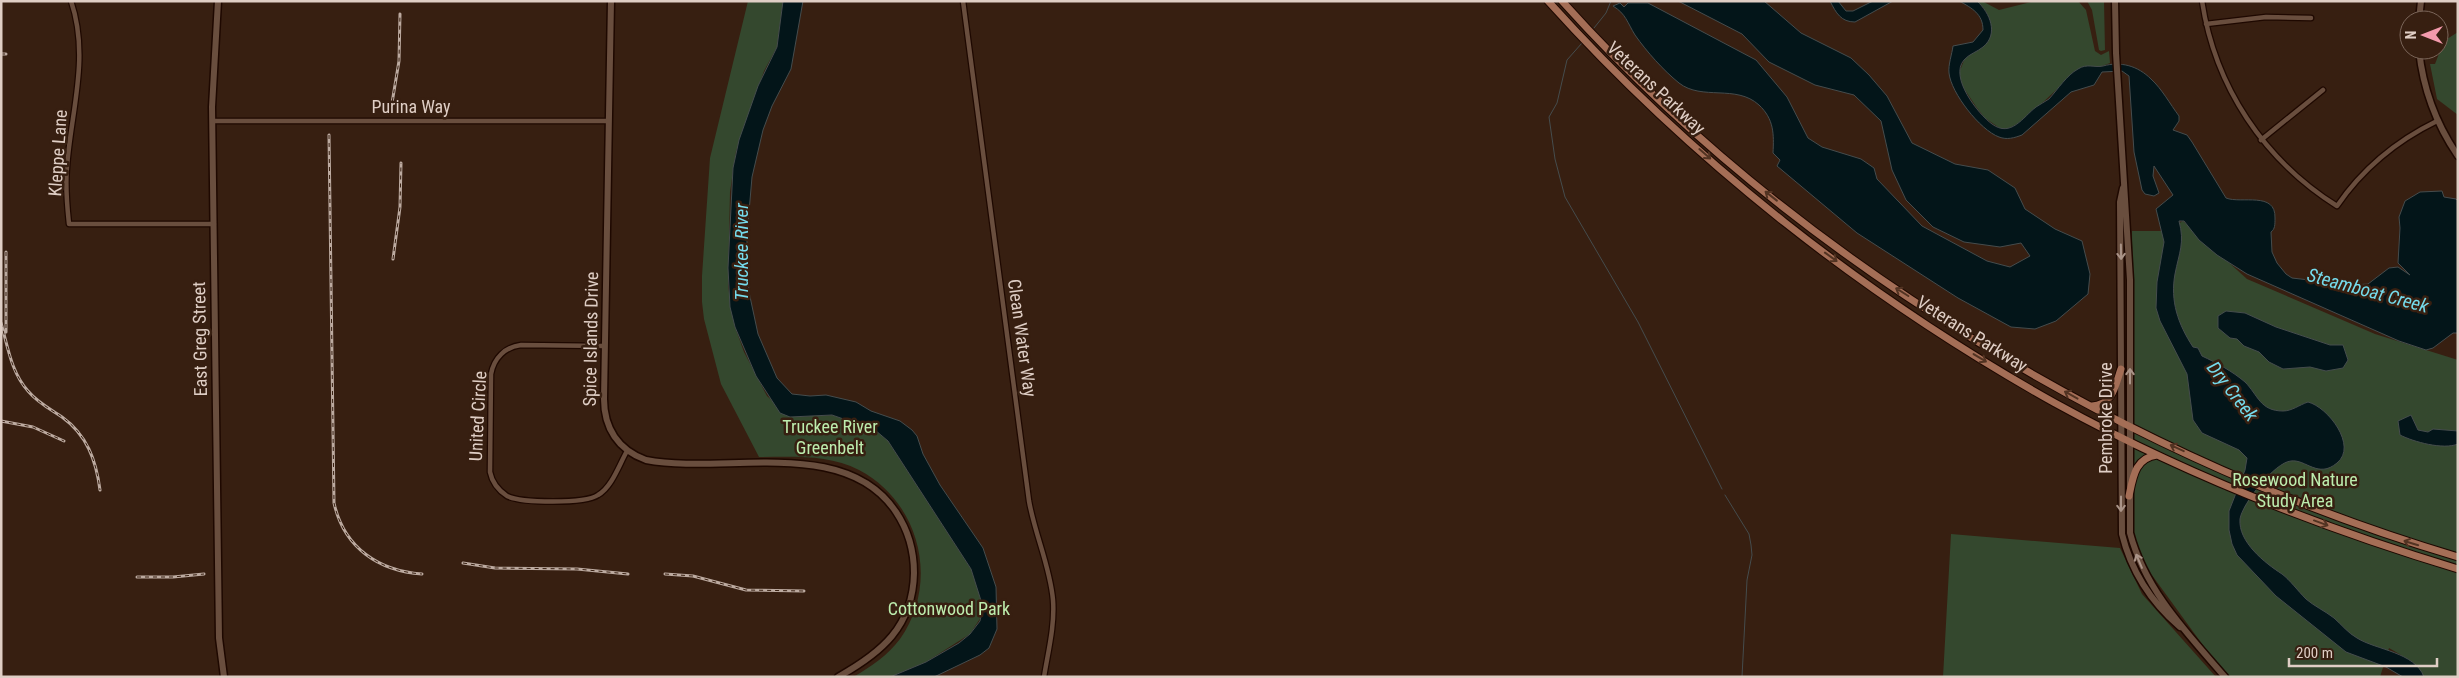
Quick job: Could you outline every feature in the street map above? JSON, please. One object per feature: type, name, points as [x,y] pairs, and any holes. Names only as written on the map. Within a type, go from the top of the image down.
[{"type":"main road","name":"Veterans Parkway","points":[[1548,1],[1593,49],[1674,127],[1742,186],[1816,246],[1888,298],[1976,356],[2055,403],[2158,455],[2260,499],[2354,536],[2458,569]]},
{"type":"main road","name":"Veterans Parkway","points":[[1562,1],[1599,42],[1680,119],[1822,236],[1894,288],[1976,339],[2090,406],[2263,487],[2357,525],[2458,557]]},
{"type":"main road","points":[[2090,406],[2102,405],[2108,401],[2121,369]]},
{"type":"main road","points":[[2129,496],[2138,465],[2148,456],[2158,455]]},
{"type":"street","name":"Kleppe Lane","points":[[71,1],[81,49],[66,168],[69,224],[214,224]]},
{"type":"street","name":"East Greg Street","points":[[218,1],[212,122],[218,629],[224,677]]},
{"type":"street","name":"Spice Islands Drive","points":[[612,1],[605,416],[611,433],[627,451],[637,457],[655,462],[823,466],[856,476],[884,497],[900,518],[910,542],[914,568],[912,594],[903,619],[889,641],[869,658],[838,677]]},
{"type":"street","name":"Clean Water Way","points":[[963,1],[1028,494],[1033,525],[1052,593],[1053,619],[1044,677]]},
{"type":"street","name":"Pembroke Drive","points":[[2116,1],[2116,53],[2130,280],[2130,424],[2125,439],[2121,520],[2131,564],[2150,596],[2162,610],[2185,630]]},
{"type":"street","points":[[2202,1],[2216,60],[2240,110],[2262,140],[2302,180],[2337,206],[2353,184],[2379,158],[2406,138],[2437,120]]},
{"type":"street","points":[[2206,24],[2266,17],[2311,18]]},
{"type":"street","points":[[2421,60],[2424,80],[2437,120],[2458,156]]},
{"type":"street","points":[[2262,140],[2323,90]]},
{"type":"street","name":"Purina Way","points":[[212,122],[609,121]]},
{"type":"street","name":"Pembroke Drive","points":[[2124,186],[2120,202],[2121,420],[2125,439],[2130,533],[2136,554],[2154,590],[2225,677]]},
{"type":"street","name":"United Circle","points":[[605,346],[522,344],[509,348],[498,357],[491,375],[490,472],[496,486],[511,497],[524,500],[584,500],[598,496],[604,490],[627,451]]},
{"type":"green space","name":"Truckee River Greenbelt","points":[[748,1],[783,1],[777,47],[764,71],[736,151],[730,192],[728,287],[735,327],[744,352],[767,396],[790,417],[832,415],[875,430],[888,441],[971,569],[978,588],[983,614],[970,634],[926,662],[890,677],[853,677],[873,665],[890,650],[900,639],[912,617],[919,593],[921,569],[917,545],[909,523],[897,502],[880,484],[859,470],[835,461],[822,459],[759,457],[721,384],[704,319],[702,276],[710,158]]},
{"type":"green space","points":[[1977,1],[1982,1],[1999,10],[2035,1],[2078,1],[2086,10],[2095,51],[2101,55],[2109,51],[2110,63],[2068,79],[2024,120],[2008,129],[2001,129],[1985,118],[1977,108],[1963,87],[1959,73],[1965,58],[1990,36],[1988,17]]},
{"type":"green space","points":[[2087,1],[2104,1],[2105,50],[2099,50],[2092,10]]},
{"type":"green space","points":[[2458,32],[2458,115],[2437,99],[2430,64],[2435,64],[2437,60],[2449,60],[2449,38]]},
{"type":"green space","name":"Rosewood Nature Study Area","points":[[2183,221],[2247,279],[2375,334],[2458,360],[2458,677],[2422,677],[2401,655],[2389,648],[2380,677],[2230,677],[2205,648],[2141,561],[2132,523],[2134,398],[2132,231],[2166,231]]},
{"type":"green space","points":[[1951,534],[2120,548],[2142,594],[2216,677],[1943,677]]},
{"type":"water","name":"Truckee River","points":[[783,1],[803,1],[791,69],[772,106],[763,130],[752,177],[747,235],[747,264],[749,292],[758,334],[777,378],[792,394],[826,395],[856,402],[871,411],[900,421],[912,430],[917,436],[923,454],[940,485],[983,548],[996,587],[997,629],[989,648],[980,655],[934,677],[890,677],[926,662],[959,643],[970,634],[980,621],[983,607],[971,569],[888,441],[875,430],[832,415],[790,417],[780,413],[756,376],[735,327],[730,307],[728,268],[733,168],[739,140],[758,86],[777,47]]},
{"type":"water","points":[[1678,1],[1764,1],[1801,33],[1851,58],[1887,96],[1912,143],[1955,164],[1988,170],[2015,188],[2025,209],[2055,229],[2082,241],[2090,274],[2088,294],[2056,321],[2035,329],[2011,327],[1958,298],[1857,233],[1777,166],[1780,160],[1773,153],[1772,127],[1768,116],[1759,105],[1740,95],[1698,91],[1679,83],[1650,54],[1635,35],[1624,15],[1613,6],[1620,3],[1624,7],[1628,3],[1648,3],[1756,60],[1787,97],[1808,138],[1822,147],[1861,159],[1874,168],[1877,179],[1922,226],[1987,261],[2010,267],[2030,256],[2021,243],[2000,247],[1964,242],[1933,227],[1906,200],[1892,170],[1881,121],[1854,95],[1815,85],[1769,62],[1742,34]]},
{"type":"water","points":[[1830,1],[1838,1],[1846,11],[1853,11],[1873,1],[1893,1],[1855,22],[1850,22],[1840,16]]},
{"type":"water","points":[[1959,1],[1977,1],[1986,11],[1991,24],[1991,36],[1988,42],[1964,60],[1960,67],[1960,76],[1967,95],[1973,104],[1992,124],[2005,129],[2016,125],[2036,107],[2049,99],[2070,75],[2081,67],[2123,64],[2141,71],[2159,87],[2179,116],[2179,121],[2173,130],[2187,135],[2226,198],[2264,201],[2270,204],[2274,210],[2275,218],[2275,225],[2271,232],[2272,252],[2277,263],[2292,278],[2352,285],[2368,284],[2389,268],[2398,267],[2410,275],[2398,263],[2399,217],[2405,201],[2420,192],[2442,191],[2444,197],[2458,201],[2458,333],[2453,333],[2433,348],[2426,350],[2399,341],[2247,274],[2217,255],[2199,240],[2184,221],[2179,221],[2181,242],[2174,284],[2176,312],[2179,321],[2193,347],[2198,348],[2202,356],[2240,378],[2260,401],[2269,408],[2286,411],[2308,402],[2316,405],[2332,419],[2342,438],[2343,456],[2337,463],[2324,469],[2318,469],[2297,461],[2284,463],[2260,485],[2242,512],[2240,519],[2243,536],[2248,544],[2261,558],[2288,579],[2306,599],[2334,618],[2351,634],[2365,642],[2404,657],[2419,669],[2424,677],[2403,677],[2386,667],[2346,652],[2276,596],[2237,555],[2229,530],[2229,511],[2245,470],[2247,458],[2239,450],[2202,433],[2193,420],[2187,374],[2160,321],[2156,308],[2157,282],[2164,242],[2156,209],[2173,195],[2154,166],[2153,176],[2159,193],[2154,196],[2145,194],[2142,190],[2134,152],[2129,76],[2122,71],[2102,72],[2094,85],[2071,92],[2022,135],[2010,138],[1999,137],[1983,127],[1975,119],[1961,100],[1951,81],[1949,70],[1953,46],[1973,42],[1983,30],[1983,24],[1979,16]]},
{"type":"water","points":[[2226,311],[2245,313],[2276,327],[2330,345],[2343,345],[2348,360],[2343,368],[2326,371],[2310,367],[2283,369],[2269,362],[2259,352],[2244,346],[2237,339],[2230,338],[2218,328],[2218,316]]},
{"type":"water","points":[[2411,415],[2418,430],[2428,432],[2433,429],[2458,431],[2458,444],[2445,446],[2429,444],[2400,435],[2398,421]]},
{"type":"waterway","points":[[1594,28],[1606,13],[1611,1]]},
{"type":"waterway","points":[[1582,43],[1567,60],[1557,103],[1549,117],[1555,159],[1565,197],[1638,322],[1722,489]]},
{"type":"waterway","points":[[1725,495],[1749,534],[1752,555],[1747,580],[1742,677]]},
{"type":"railway","points":[[391,109],[399,61],[400,14]]},
{"type":"railway","points":[[1,54],[6,54]]},
{"type":"railway","points":[[329,135],[334,503],[346,533],[366,554],[392,568],[422,574]]},
{"type":"railway","points":[[393,259],[400,207],[401,163]]},
{"type":"railway","points":[[6,252],[6,332]]},
{"type":"railway","points":[[1,323],[11,359],[22,384],[35,399],[71,424],[84,440],[93,458],[100,490]]},
{"type":"railway","points":[[1,421],[33,427],[64,441]]},
{"type":"railway","points":[[463,563],[495,568],[577,569],[628,574]]},
{"type":"railway","points":[[137,577],[173,577],[204,574]]},
{"type":"railway","points":[[665,574],[693,576],[746,590],[804,591]]},
{"type":"water label","name":"Steamboat Creek","points":[[2368,290]]},
{"type":"water label","name":"Dry Creek","points":[[2233,391]]},
{"type":"park label","name":"Cottonwood Park","points":[[949,609]]}]
